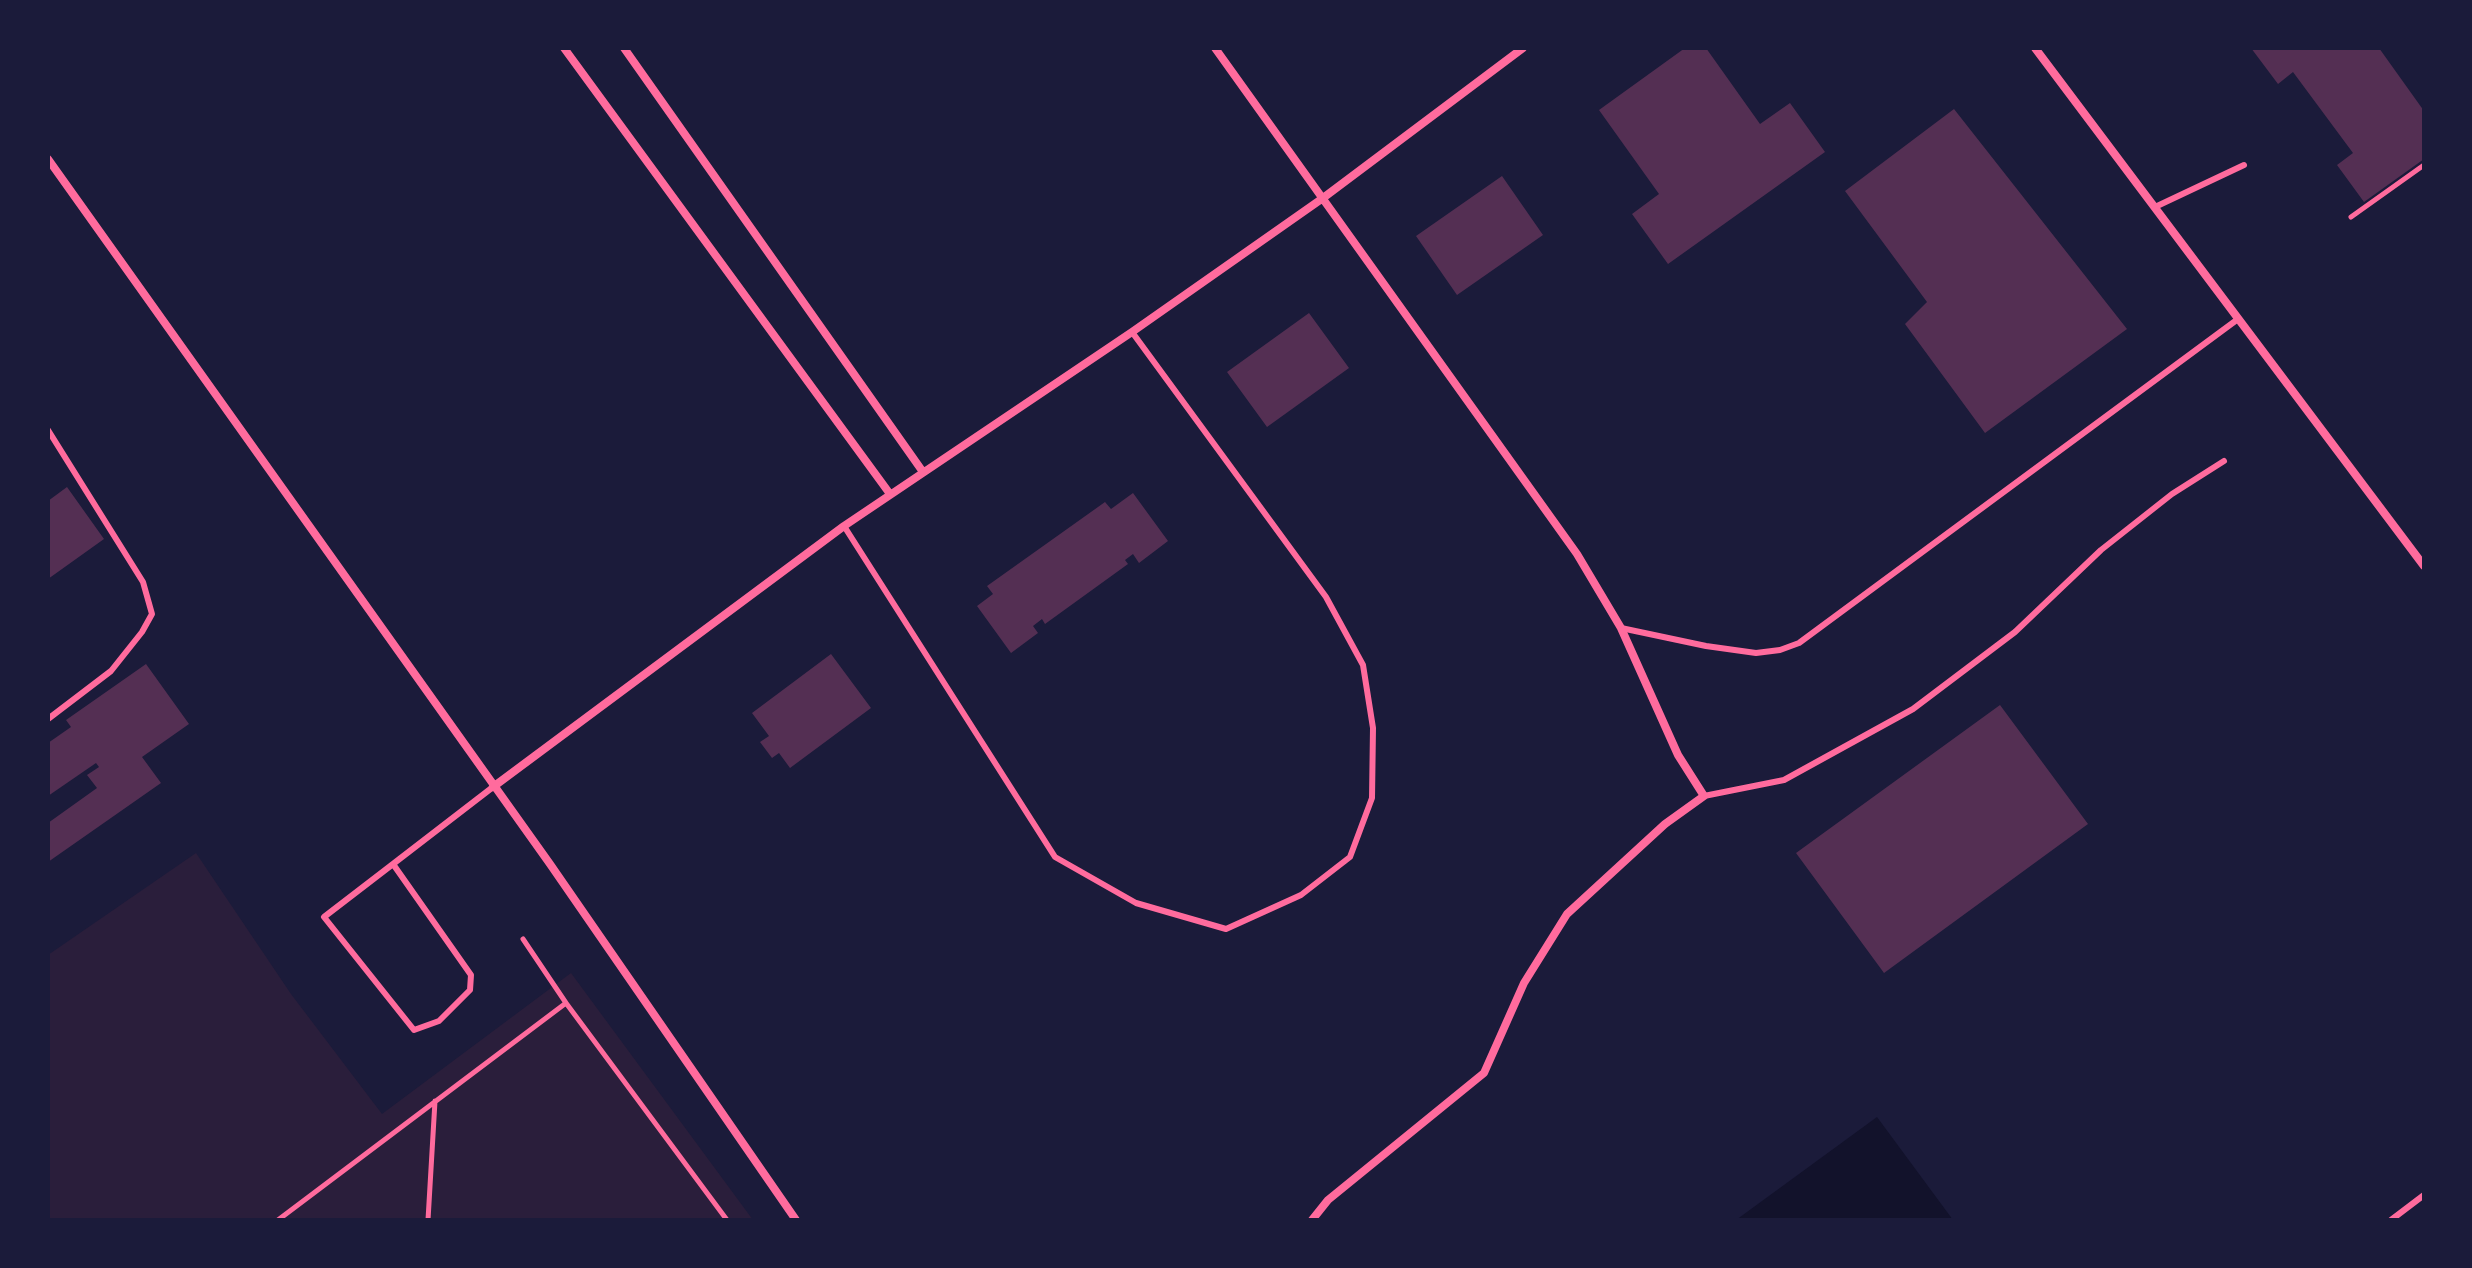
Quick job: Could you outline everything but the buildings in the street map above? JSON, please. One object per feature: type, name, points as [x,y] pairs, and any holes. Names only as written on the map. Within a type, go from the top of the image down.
[{"type":"street","points":[[564,48],[890,494]]},
{"type":"street","points":[[624,48],[923,472]]},
{"type":"street","points":[[1215,48],[1577,554],[1621,628],[1678,755],[1704,796],[1665,824],[1567,914],[1524,983],[1484,1073],[1328,1200],[1312,1220]]},
{"type":"street","points":[[493,787],[844,526],[1132,332],[1323,198],[1523,48]]},
{"type":"street","points":[[2035,48],[2424,566]]},
{"type":"street","points":[[48,159],[655,1015],[796,1220]]},
{"type":"lane","points":[[2155,207],[2244,165]]},
{"type":"lane","points":[[1621,628],[1756,653],[1780,650],[1799,643],[2238,319]]},
{"type":"lane","points":[[844,526],[1055,857],[1136,903],[1226,929],[1301,895],[1350,857],[1372,798],[1373,728],[1363,665],[1326,597],[1132,332]]},
{"type":"lane","points":[[48,430],[143,582],[152,614],[111,671],[48,719]]},
{"type":"lane","points":[[1704,796],[1784,780],[1913,709],[2015,632],[2101,550],[2172,494],[2224,461]]},
{"type":"lane","points":[[393,864],[471,975],[470,990],[439,1021],[414,1030],[324,917],[493,787]]},
{"type":"lane","points":[[2391,1220],[2424,1195]]},
{"type":"path","points":[[2351,217],[2424,165]]},
{"type":"path","points":[[523,939],[566,1003],[727,1220]]},
{"type":"path","points":[[278,1220],[566,1003]]},
{"type":"path","points":[[428,1220],[435,1100]]},
{"type":"shaded area","points":[[196,853],[291,994],[382,1114],[571,973],[753,1220],[48,1220],[48,955]]},
{"type":"shaded area","points":[[1877,1117],[1953,1220],[1736,1220]]}]
